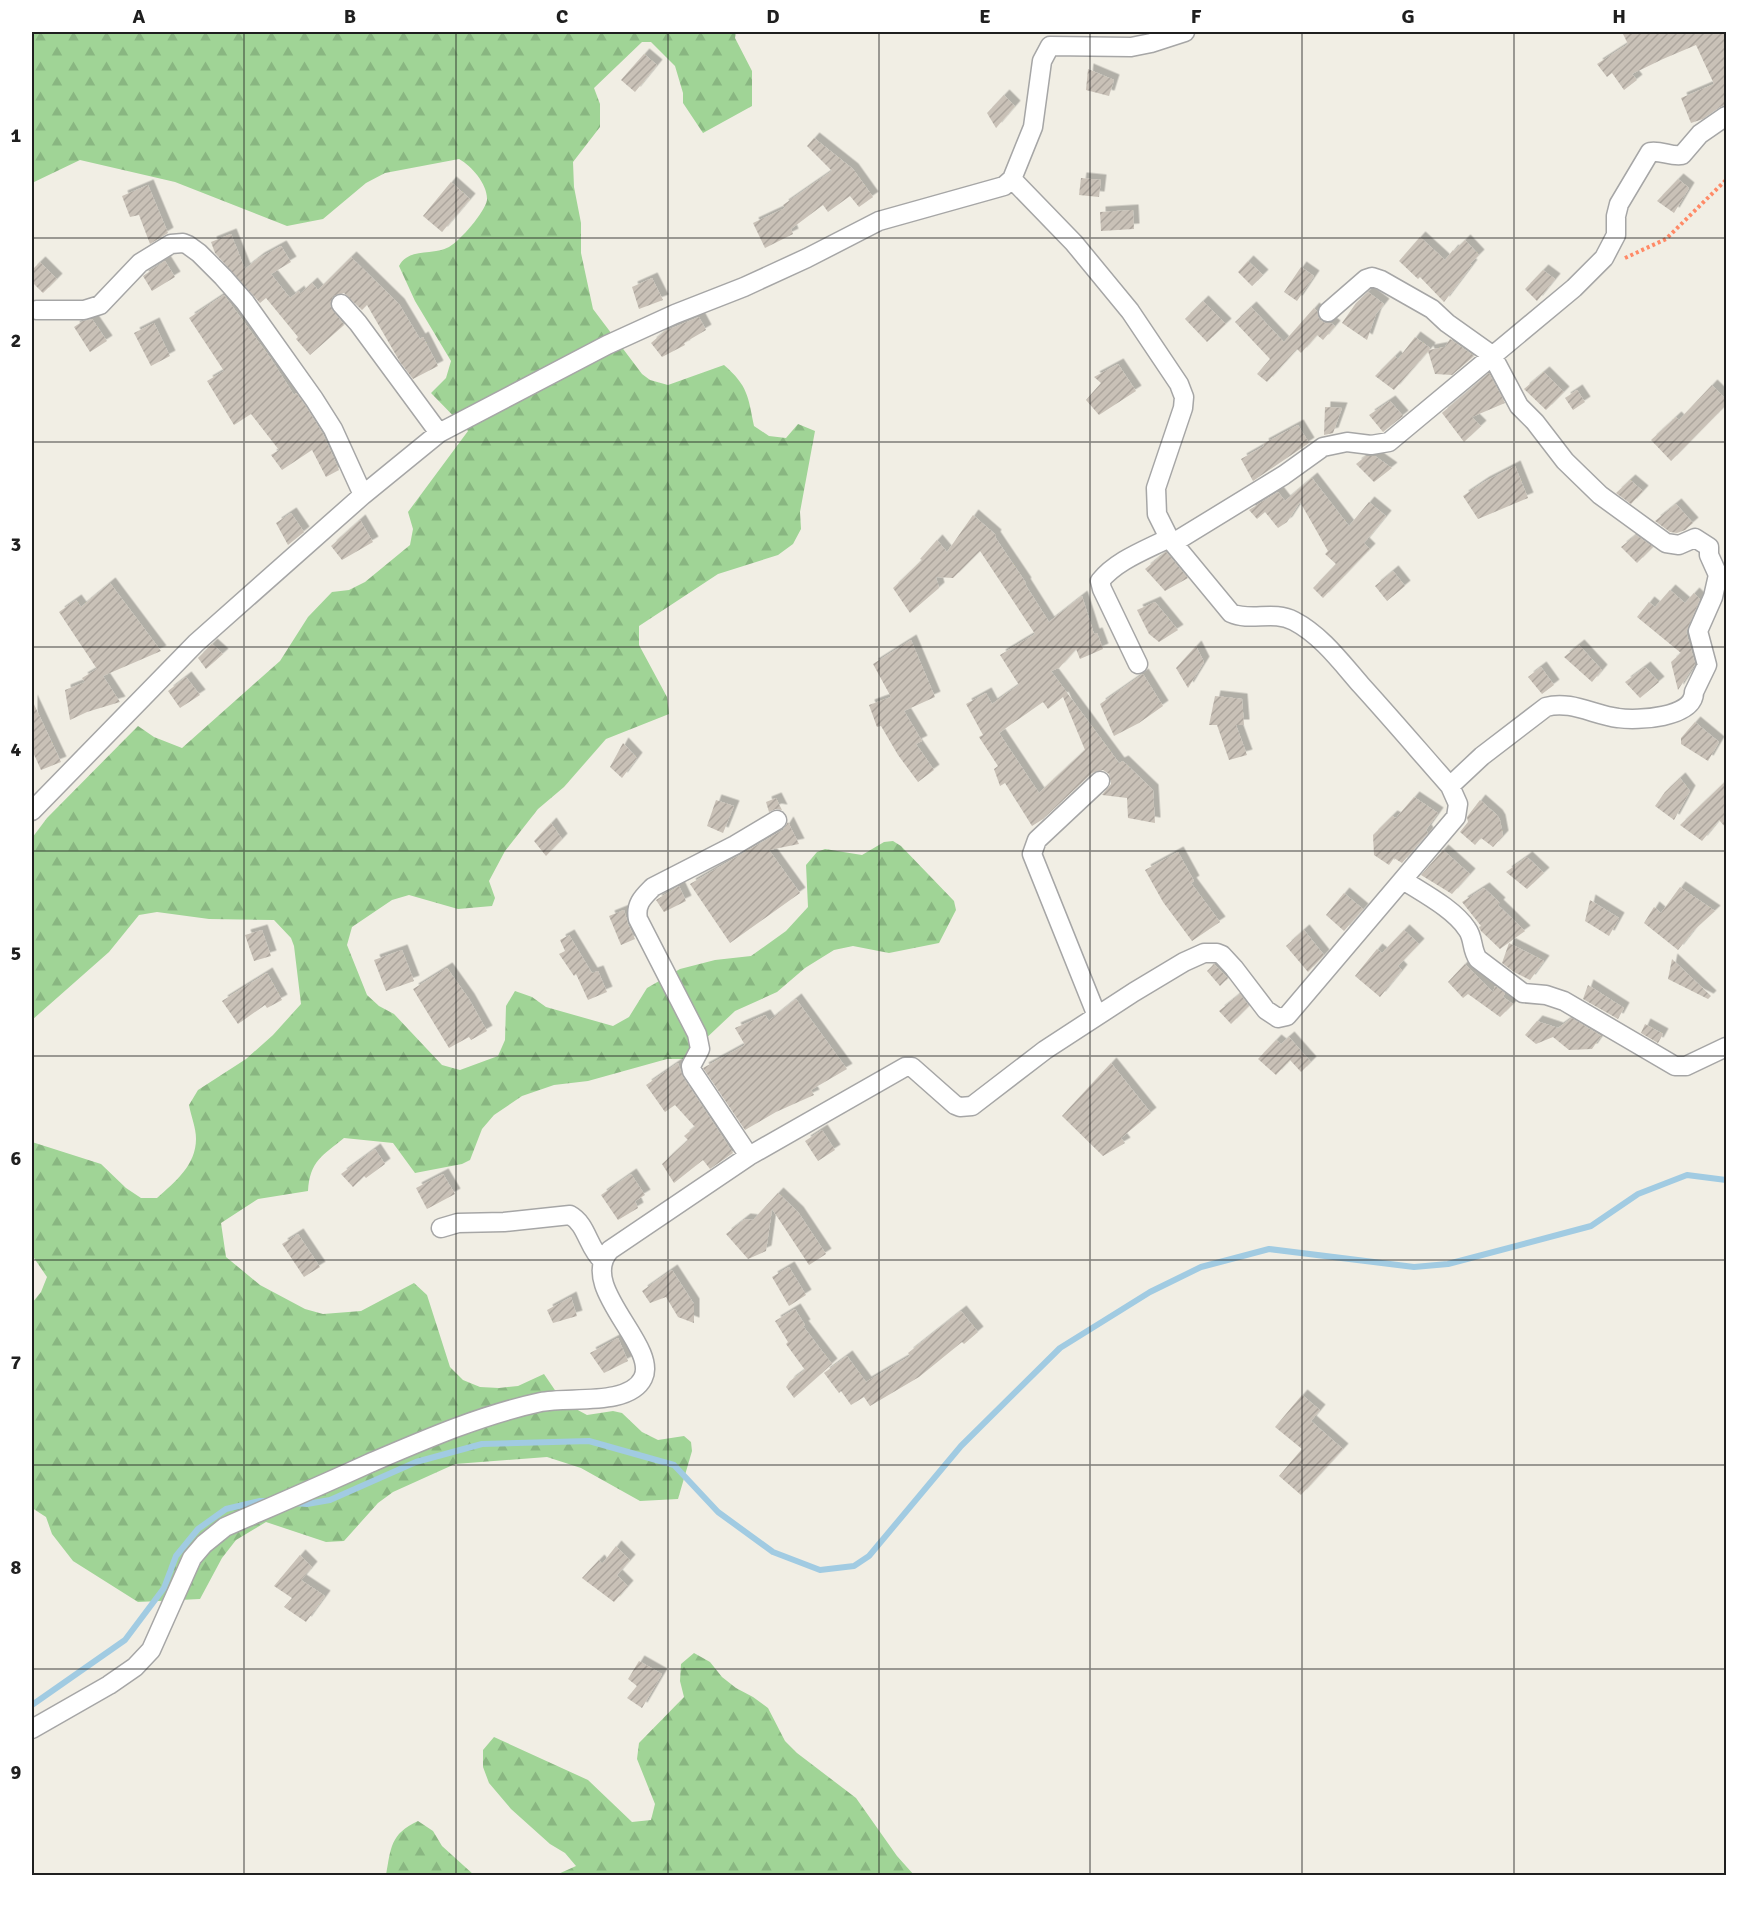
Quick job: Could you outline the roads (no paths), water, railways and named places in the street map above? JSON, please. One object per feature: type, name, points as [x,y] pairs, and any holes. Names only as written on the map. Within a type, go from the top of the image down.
[{"type":"street","points":[[32,811],[196,643],[363,495],[439,433],[607,345],[797,263],[879,221],[999,188],[1012,179],[1033,127],[1042,61],[1049,47],[1053,45],[1131,47],[1185,32]]},
{"type":"street","points":[[1138,664],[1102,590],[1100,581],[1107,572],[1122,562],[1171,541],[1284,475],[1323,447],[1347,442],[1371,445],[1389,442],[1574,288],[1604,258],[1614,243],[1619,204],[1650,152],[1682,155],[1700,134],[1726,116]]},
{"type":"street","points":[[32,1729],[109,1685],[135,1667],[151,1650],[192,1558],[204,1544],[225,1527],[449,1429],[506,1410],[544,1401],[609,1397],[623,1394],[638,1385],[643,1378],[645,1365],[635,1341],[616,1312],[603,1279],[601,1269],[603,1260],[610,1250],[749,1156],[905,1067],[912,1067],[955,1105],[965,1108],[972,1106],[1045,1050],[1097,1016],[1184,962],[1211,952],[1222,955],[1266,1010],[1278,1018],[1287,1016],[1456,817],[1458,804],[1450,786],[1331,651],[1305,627],[1286,617],[1242,616],[1231,613],[1171,541],[1157,514],[1156,488],[1183,408],[1184,397],[1179,384],[1130,312],[1074,243],[1012,179]]},
{"type":"street","points":[[36,310],[84,310],[100,305],[140,263],[171,244],[188,245],[223,277],[245,302],[314,399],[333,429],[363,495]]},
{"type":"street","points":[[1328,312],[1365,279],[1376,278],[1432,309],[1447,323],[1492,354],[1519,406],[1600,495],[1666,543],[1679,545],[1695,538],[1705,543],[1709,547],[1709,555],[1718,575],[1713,597],[1698,631],[1707,665],[1688,706],[1664,716],[1631,720],[1565,705],[1555,704],[1546,707],[1482,756],[1450,786]]},
{"type":"street","points":[[341,304],[358,323],[439,433]]},
{"type":"street","points":[[1097,1016],[1032,854],[1037,840],[1100,781]]},
{"type":"street","points":[[749,1156],[692,1071],[691,1066],[700,1049],[697,1034],[638,919],[637,911],[643,898],[653,887],[735,845],[777,820]]},
{"type":"street","points":[[1403,880],[1457,917],[1469,930],[1473,939],[1473,952],[1478,959],[1523,993],[1546,995],[1564,1001],[1675,1066],[1686,1066],[1726,1047]]},
{"type":"street","points":[[441,1228],[458,1223],[504,1222],[570,1215],[579,1222],[594,1251],[603,1260]]},
{"type":"waterway","points":[[294,1503],[307,1504],[330,1500],[416,1462],[482,1444],[589,1441],[674,1465],[718,1512],[773,1552],[820,1570],[854,1566],[869,1556],[961,1446],[1060,1348],[1150,1292],[1201,1267],[1269,1249],[1414,1267],[1448,1264],[1591,1226],[1638,1194],[1687,1175],[1726,1180]]},
{"type":"waterway","points":[[32,1705],[125,1640],[164,1588],[176,1556],[198,1529],[226,1509],[269,1501]]}]
